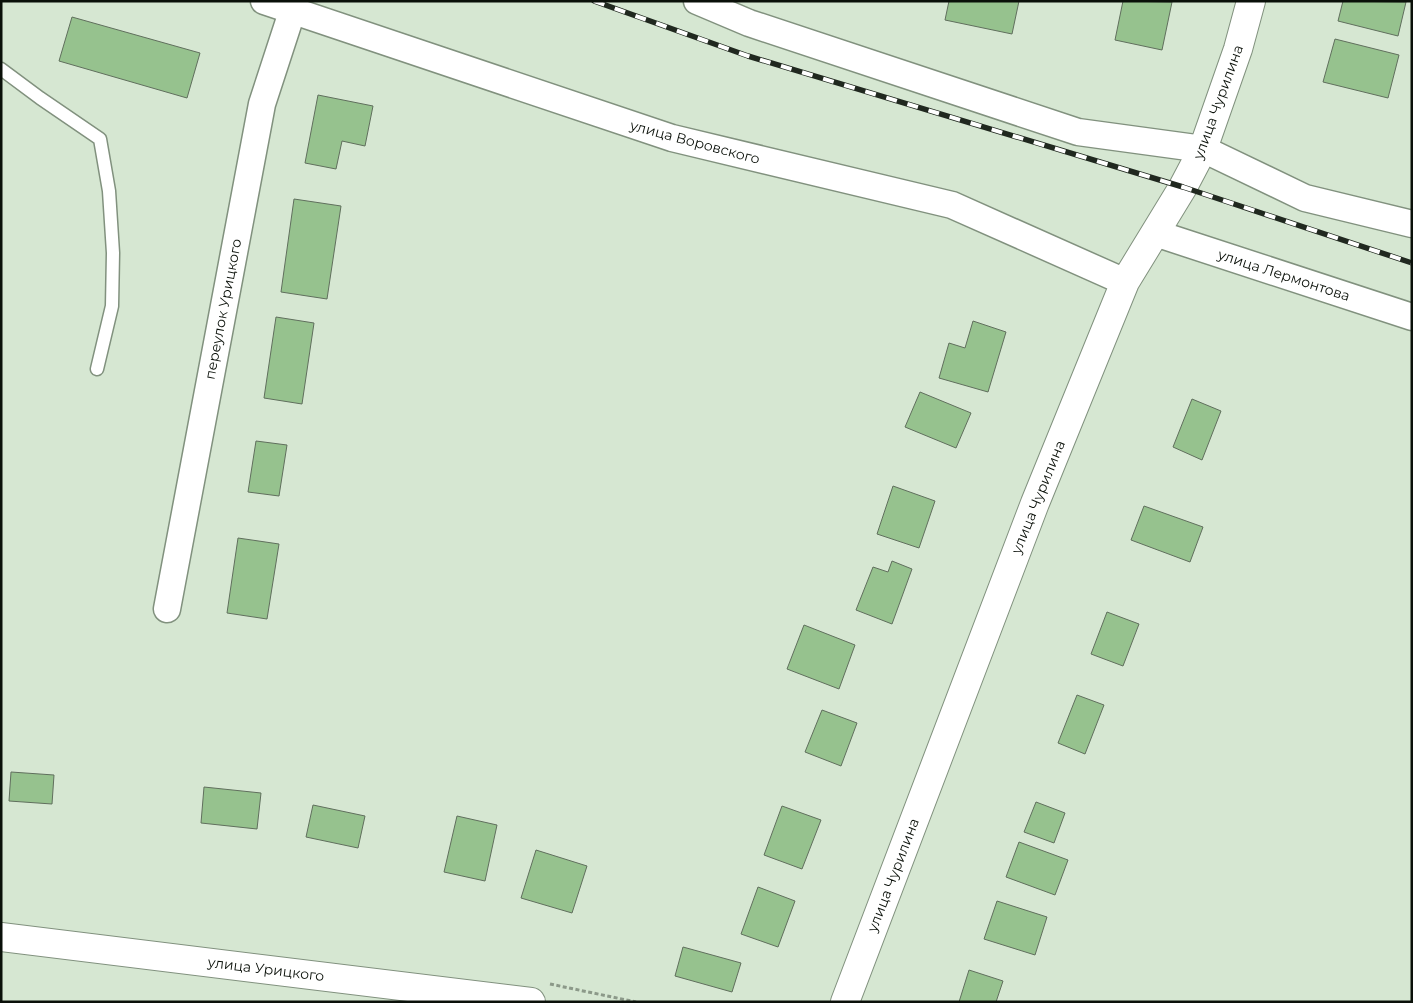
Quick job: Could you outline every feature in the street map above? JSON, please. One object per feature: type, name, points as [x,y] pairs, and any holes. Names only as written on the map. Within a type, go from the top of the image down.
[{"type":"street","name":"улица Воровского","points":[[264,1],[292,12],[672,138],[952,205],[1125,282]]},
{"type":"street","points":[[697,1],[749,23],[1078,132],[1203,149],[1305,198],[1412,224]]},
{"type":"street","name":"улица Чурилина","points":[[845,1002],[1035,503],[1125,282],[1183,187],[1203,149],[1238,49],[1251,1]]},
{"type":"street","name":"переулок Урицкого","points":[[167,609],[262,104],[292,12]]},
{"type":"street","name":"улица Лермонтова","points":[[1155,233],[1412,317]]},
{"type":"street","name":"улица Урицкого","points":[[1,937],[531,1002]]},
{"type":"lane","points":[[1,69],[100,139],[109,191],[112,306],[98,369]]},
{"type":"building","points":[[949,1],[1019,1],[1012,34],[945,20]]},
{"type":"building","points":[[1123,1],[1172,2],[1162,50],[1115,40]]},
{"type":"building","points":[[1343,1],[1406,2],[1398,36],[1338,21]]},
{"type":"building","points":[[72,17],[200,53],[187,98],[59,61]]},
{"type":"building","points":[[1335,39],[1399,55],[1388,98],[1323,82]]},
{"type":"building","points":[[318,95],[373,106],[365,146],[342,141],[336,169],[305,163]]},
{"type":"building","points":[[294,199],[341,206],[327,299],[281,292]]},
{"type":"building","points":[[276,317],[314,323],[302,404],[264,398]]},
{"type":"building","points":[[973,321],[1006,332],[988,392],[939,378],[949,343],[965,348]]},
{"type":"building","points":[[920,392],[971,413],[956,448],[905,427]]},
{"type":"building","points":[[1192,399],[1221,411],[1202,460],[1173,447]]},
{"type":"building","points":[[256,441],[287,445],[279,496],[248,492]]},
{"type":"building","points":[[893,486],[935,501],[919,548],[877,534]]},
{"type":"building","points":[[1144,506],[1203,527],[1190,562],[1131,540]]},
{"type":"building","points":[[238,538],[279,544],[267,619],[227,613]]},
{"type":"building","points":[[892,561],[912,569],[892,624],[856,610],[873,567],[888,572]]},
{"type":"building","points":[[1107,612],[1139,624],[1123,666],[1091,654]]},
{"type":"building","points":[[804,625],[855,645],[839,689],[787,669]]},
{"type":"building","points":[[1077,695],[1104,705],[1085,754],[1058,743]]},
{"type":"building","points":[[822,710],[857,723],[841,766],[805,752]]},
{"type":"building","points":[[11,772],[54,775],[52,804],[9,801]]},
{"type":"building","points":[[204,787],[261,793],[257,829],[201,823]]},
{"type":"building","points":[[1036,802],[1065,813],[1054,843],[1024,832]]},
{"type":"building","points":[[313,805],[365,816],[358,848],[306,837]]},
{"type":"building","points":[[782,806],[821,820],[802,869],[764,855]]},
{"type":"building","points":[[457,816],[497,825],[485,881],[444,872]]},
{"type":"building","points":[[1019,842],[1068,860],[1055,895],[1006,877]]},
{"type":"building","points":[[536,850],[587,866],[572,913],[521,898]]},
{"type":"building","points":[[758,887],[795,901],[778,947],[741,934]]},
{"type":"building","points":[[997,901],[1047,917],[1035,955],[984,939]]},
{"type":"building","points":[[683,947],[741,963],[732,992],[675,976]]},
{"type":"building","points":[[969,970],[1003,981],[996,1002],[959,1002]]},
{"type":"railway","points":[[594,1],[748,56],[1183,187],[1412,263]]}]
